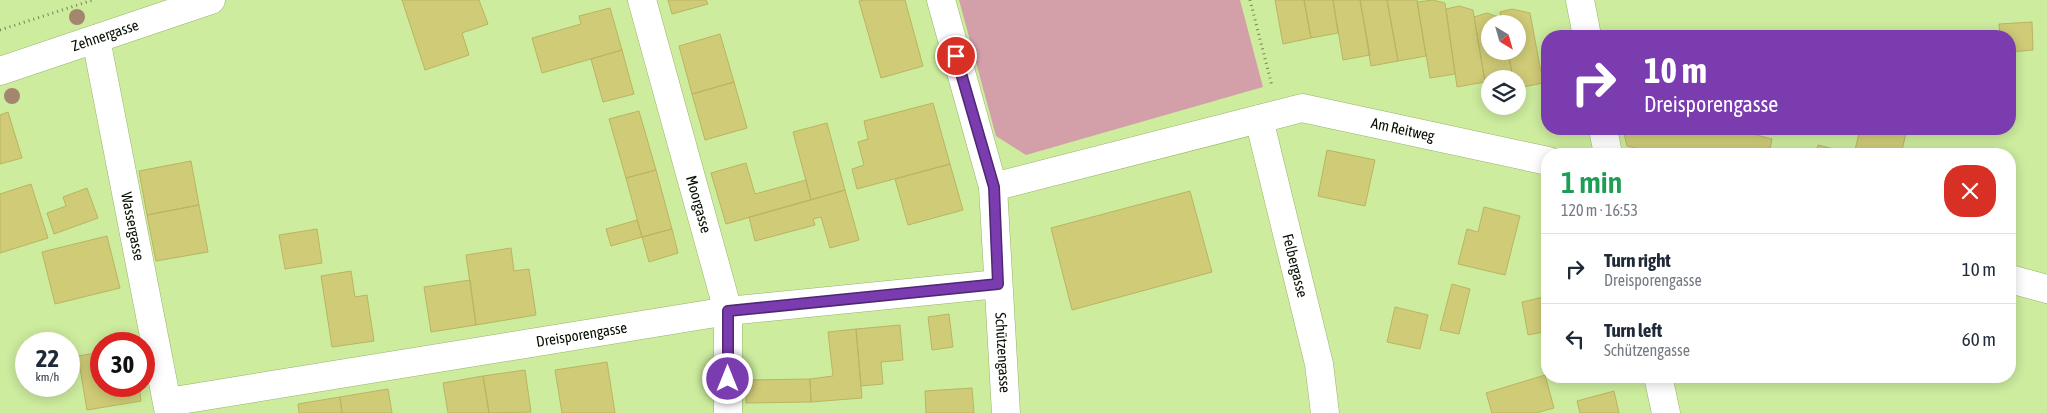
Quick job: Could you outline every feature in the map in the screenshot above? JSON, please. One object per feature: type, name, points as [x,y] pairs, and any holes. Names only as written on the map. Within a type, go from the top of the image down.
[{"type":"street","name":"Zehnergasse","points":[[0,71],[211,0]]},
{"type":"street","name":"Moorgasse","points":[[642,0],[728,311],[728,413]]},
{"type":"street","name":"Schützengasse","points":[[940,0],[994,187],[1006,413]]},
{"type":"street","points":[[1580,0],[1586,30]]},
{"type":"street","name":"Wassergasse","points":[[96,39],[168,408]]},
{"type":"street","name":"Am Reitweg","points":[[994,187],[1302,108],[1541,159]]},
{"type":"street","name":"Felbergasse","points":[[1269,116],[1319,364],[1325,413]]},
{"type":"street","points":[[1604,135],[1607,148]]},
{"type":"street","points":[[2016,281],[2047,289]]},
{"type":"street","name":"Dreisporengasse","points":[[168,408],[728,311],[998,284]]},
{"type":"street","points":[[1660,383],[1666,413]]},
{"type":"path","points":[[0,30],[93,0]]},
{"type":"path","points":[[1250,0],[1269,116]]},
{"type":"shaded area","points":[[959,0],[1240,0],[1263,87],[1026,155],[996,136]]},
{"type":"building","points":[[402,0],[479,0],[488,24],[462,33],[469,55],[425,70]]},
{"type":"building","points":[[668,0],[706,0],[708,4],[672,14]]},
{"type":"building","points":[[905,0],[923,66],[881,78],[859,1]]},
{"type":"building","points":[[1275,0],[1304,0],[1311,38],[1283,44]]},
{"type":"building","points":[[1304,0],[1333,0],[1338,33],[1311,38]]},
{"type":"building","points":[[1333,0],[1360,0],[1370,55],[1343,60]]},
{"type":"building","points":[[1360,0],[1387,0],[1398,61],[1371,66]]},
{"type":"building","points":[[1387,0],[1417,0],[1426,56],[1398,61]]},
{"type":"building","points":[[1433,0],[1445,3],[1455,74],[1430,78],[1417,2]]},
{"type":"building","points":[[1459,6],[1473,10],[1483,70],[1481,70],[1481,83],[1457,87],[1446,9]]},
{"type":"building","points":[[610,8],[622,50],[542,73],[532,38],[581,24],[579,16]]},
{"type":"building","points":[[1512,9],[1530,13],[1541,72],[1541,83],[1526,86],[1526,70],[1511,70],[1510,60],[1526,60],[1526,15],[1500,15],[1500,12]]},
{"type":"building","points":[[1487,13],[1493,15],[1481,15],[1481,58],[1474,17]]},
{"type":"building","points":[[2032,22],[2033,50],[2016,51],[2016,30],[2000,30],[1999,24]]},
{"type":"building","points":[[720,34],[734,82],[692,94],[679,46]]},
{"type":"building","points":[[622,50],[634,94],[603,102],[591,59]]},
{"type":"building","points":[[1481,60],[1510,60],[1511,70],[1483,70]]},
{"type":"building","points":[[734,82],[747,128],[705,140],[692,94]]},
{"type":"building","points":[[933,103],[950,164],[857,189],[852,169],[864,165],[858,142],[868,139],[864,121]]},
{"type":"building","points":[[639,111],[656,170],[626,178],[609,119]]},
{"type":"building","points":[[8,112],[22,158],[0,164],[0,115]]},
{"type":"building","points":[[827,123],[845,190],[811,200],[793,132]]},
{"type":"building","points":[[1624,135],[1756,135],[1772,139],[1770,148],[1635,148],[1627,146]]},
{"type":"building","points":[[1859,135],[1906,135],[1902,148],[1855,148]]},
{"type":"building","points":[[1818,145],[1830,148],[1817,148]]},
{"type":"building","points":[[1327,150],[1375,160],[1365,206],[1318,196]]},
{"type":"building","points":[[191,161],[199,205],[147,215],[139,171]]},
{"type":"building","points":[[746,163],[755,194],[806,180],[811,200],[726,224],[711,173]]},
{"type":"building","points":[[950,164],[963,210],[908,225],[895,179]]},
{"type":"building","points":[[656,170],[672,229],[642,237],[626,178]]},
{"type":"building","points":[[31,184],[48,238],[0,253],[0,194]]},
{"type":"building","points":[[87,188],[98,218],[54,234],[47,213],[66,206],[63,197]]},
{"type":"building","points":[[845,190],[859,240],[830,248],[821,217],[813,219],[815,225],[755,241],[749,217]]},
{"type":"building","points":[[1190,191],[1212,272],[1072,310],[1051,228]]},
{"type":"building","points":[[199,205],[208,252],[156,261],[147,215]]},
{"type":"building","points":[[1484,207],[1520,216],[1505,275],[1458,264],[1467,229],[1478,232]]},
{"type":"building","points":[[637,220],[642,237],[611,246],[606,229]]},
{"type":"building","points":[[317,229],[322,263],[285,269],[279,235]]},
{"type":"building","points":[[672,229],[678,253],[649,262],[642,237]]},
{"type":"building","points":[[107,236],[120,288],[55,304],[42,252]]},
{"type":"building","points":[[511,248],[514,271],[529,269],[536,315],[476,325],[466,255]]},
{"type":"building","points":[[351,271],[355,297],[367,295],[374,341],[332,347],[321,276]]},
{"type":"building","points":[[470,280],[476,325],[431,332],[424,287]]},
{"type":"building","points":[[1452,284],[1470,289],[1459,334],[1440,330]]},
{"type":"building","points":[[1541,298],[1541,332],[1528,335],[1522,302]]},
{"type":"building","points":[[1395,307],[1428,315],[1420,349],[1387,342]]},
{"type":"building","points":[[949,314],[953,347],[932,350],[928,317]]},
{"type":"building","points":[[900,325],[903,360],[881,362],[883,384],[861,386],[856,329]]},
{"type":"building","points":[[856,329],[862,398],[811,402],[810,379],[833,376],[828,332]]},
{"type":"building","points":[[90,354],[90,397],[140,397],[141,401],[87,410],[80,368],[80,356]]},
{"type":"building","points":[[607,362],[615,413],[562,413],[555,370]]},
{"type":"building","points":[[525,370],[531,412],[489,413],[483,376]]},
{"type":"building","points":[[483,376],[489,413],[448,413],[443,383]]},
{"type":"building","points":[[1541,376],[1541,383],[1547,383],[1554,408],[1536,413],[1492,413],[1486,393]]},
{"type":"building","points":[[810,379],[811,402],[746,403],[746,380]]},
{"type":"building","points":[[972,388],[974,413],[926,413],[925,391]]},
{"type":"building","points":[[388,389],[392,413],[342,413],[340,397]]},
{"type":"building","points":[[1614,391],[1619,413],[1580,413],[1577,401]]},
{"type":"building","points":[[340,397],[342,413],[299,413],[298,404]]},
{"type":"route","points":[[728,379],[728,311],[998,284],[994,187],[956,56]]}]
